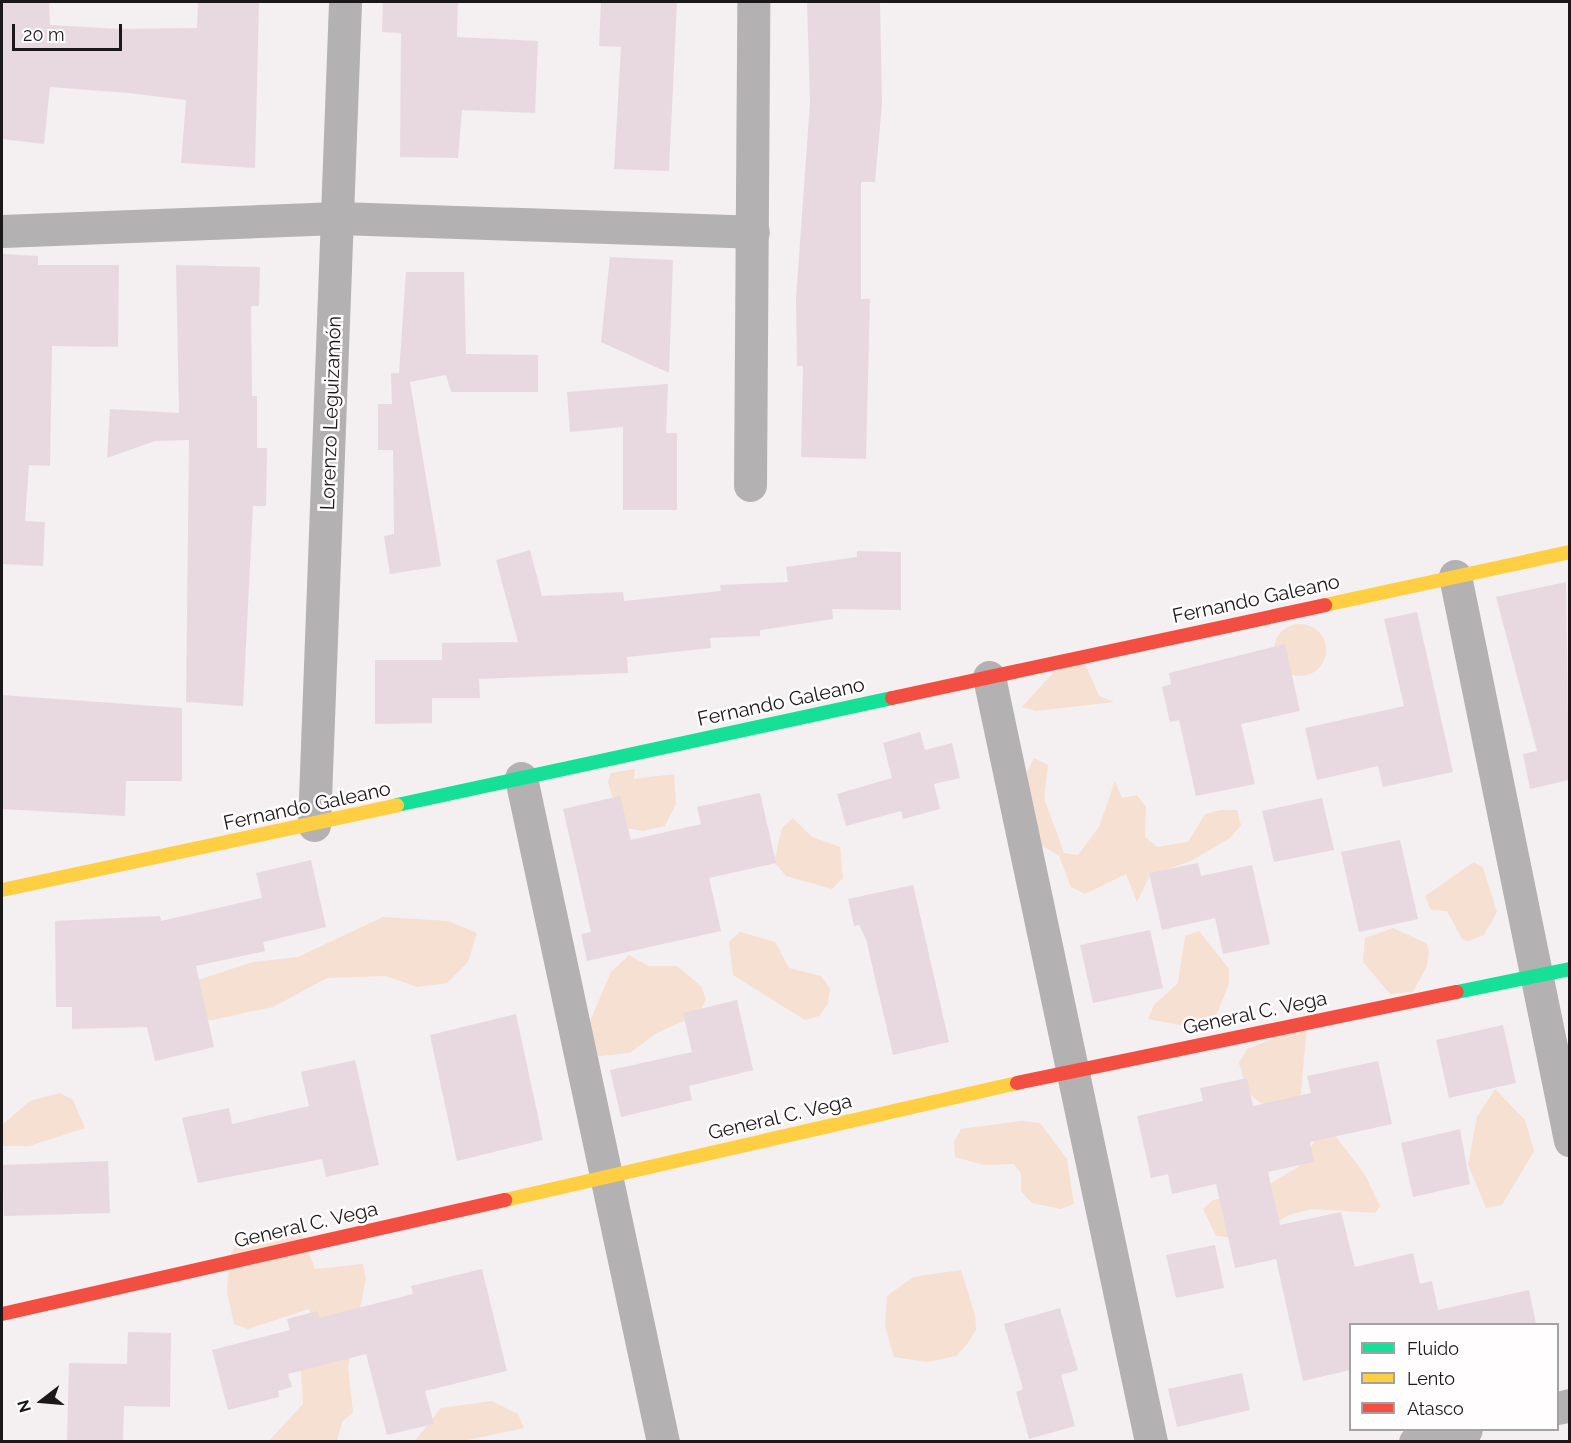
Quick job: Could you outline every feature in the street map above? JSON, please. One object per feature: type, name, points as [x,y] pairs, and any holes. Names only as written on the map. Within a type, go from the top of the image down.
[{"type":"street","name":"Lorenzo Leguizamón","points":[[314,825],[345,2]]},
{"type":"street","points":[[750,485],[753,2]]},
{"type":"street","points":[[2,231],[338,218],[753,232]]},
{"type":"street","name":"Fernando Galeano","points":[[2,890],[314,825],[521,778],[1569,552]]},
{"type":"street","points":[[1455,576],[1569,1140]]},
{"type":"street","points":[[989,678],[1075,1070],[1152,1442]]},
{"type":"street","points":[[521,778],[609,1175],[663,1442]]},
{"type":"street","name":"General C. Vega","points":[[2,1314],[1075,1070],[1569,969]]},
{"type":"street","points":[[1415,1442],[1462,1431]]},
{"type":"shaded area","points":[[1295,624],[1305,624],[1315,628],[1322,635],[1326,650],[1322,665],[1315,672],[1305,676],[1295,676],[1285,672],[1278,665],[1274,655],[1274,645],[1278,635],[1285,628]]},
{"type":"shaded area","points":[[1084,661],[1099,696],[1114,702],[1036,711],[1022,707],[1054,672]]},
{"type":"shaded area","points":[[1034,758],[1048,765],[1044,798],[1064,853],[1078,855],[1099,827],[1115,781],[1122,798],[1137,795],[1146,807],[1145,837],[1157,847],[1188,842],[1205,814],[1221,810],[1237,810],[1241,825],[1230,838],[1191,861],[1150,875],[1137,902],[1126,874],[1085,894],[1071,887],[1059,856],[1032,839],[1027,772]]},
{"type":"shaded area","points":[[635,769],[634,779],[674,774],[676,804],[665,826],[643,831],[621,827],[608,782],[611,773]]},
{"type":"shaded area","points":[[793,818],[812,837],[840,847],[843,878],[832,889],[786,876],[774,862],[782,828]]},
{"type":"shaded area","points":[[1474,862],[1483,868],[1497,912],[1484,935],[1468,941],[1462,939],[1447,911],[1431,910],[1425,896]]},
{"type":"shaded area","points":[[383,917],[448,921],[477,933],[468,962],[447,983],[417,987],[386,976],[327,978],[273,1007],[212,1020],[181,1018],[167,990],[253,962],[298,957]]},
{"type":"shaded area","points":[[1393,928],[1426,943],[1429,950],[1427,966],[1413,992],[1390,994],[1363,962],[1365,938]]},
{"type":"shaded area","points":[[1199,931],[1229,969],[1229,984],[1218,1011],[1210,1024],[1196,1028],[1148,1019],[1154,1005],[1178,983],[1185,936]]},
{"type":"shaded area","points":[[740,932],[775,942],[789,968],[821,976],[830,988],[828,1004],[819,1016],[805,1020],[733,975],[729,942]]},
{"type":"shaded area","points":[[629,955],[648,966],[677,966],[701,986],[706,999],[699,1014],[655,1034],[630,1053],[599,1056],[586,1047],[585,1033],[611,972]]},
{"type":"shaded area","points":[[1307,1025],[1300,1104],[1272,1108],[1259,1102],[1247,1091],[1239,1063],[1247,1049]]},
{"type":"shaded area","points":[[1495,1089],[1525,1120],[1534,1151],[1502,1205],[1486,1208],[1468,1164],[1477,1117]]},
{"type":"shaded area","points":[[60,1093],[73,1100],[85,1128],[29,1146],[2,1146],[2,1125],[30,1101]]},
{"type":"shaded area","points":[[1022,1121],[1040,1123],[1067,1159],[1074,1204],[1061,1209],[1032,1203],[1021,1191],[1021,1173],[1014,1164],[984,1165],[955,1157],[954,1142],[961,1129]]},
{"type":"shaded area","points":[[1330,1129],[1364,1173],[1380,1206],[1375,1213],[1312,1209],[1289,1215],[1247,1239],[1216,1236],[1203,1209],[1213,1200],[1257,1192],[1301,1165],[1321,1130]]},
{"type":"shaded area","points":[[301,1232],[315,1269],[363,1264],[366,1279],[348,1367],[353,1412],[342,1422],[337,1441],[269,1441],[303,1404],[301,1372],[316,1323],[309,1309],[248,1329],[234,1324],[227,1292],[230,1256],[238,1241],[251,1233]]},
{"type":"shaded area","points":[[961,1270],[975,1315],[976,1330],[967,1344],[956,1356],[927,1362],[894,1357],[885,1326],[887,1296],[913,1277]]},
{"type":"shaded area","points":[[492,1401],[518,1414],[524,1428],[463,1441],[414,1442],[441,1408]]},
{"type":"building","points":[[2,2],[49,2],[50,25],[120,29],[197,28],[198,2],[259,2],[255,168],[181,163],[186,100],[129,93],[50,87],[44,144],[2,139]]},
{"type":"building","points":[[383,2],[458,2],[457,37],[538,41],[535,113],[462,110],[458,158],[400,157],[401,33],[382,32]]},
{"type":"building","points":[[601,2],[677,2],[669,171],[614,169],[621,47],[599,46]]},
{"type":"building","points":[[807,2],[880,2],[882,103],[875,182],[861,182],[861,299],[870,299],[866,459],[801,457],[803,366],[797,366],[796,299],[810,102]]},
{"type":"building","points":[[2,254],[38,256],[38,265],[119,265],[118,347],[52,346],[50,466],[29,465],[25,521],[45,522],[43,566],[2,564]]},
{"type":"building","points":[[610,257],[673,260],[669,373],[601,342]]},
{"type":"building","points":[[176,265],[260,267],[259,306],[251,306],[252,396],[257,396],[257,448],[267,448],[266,506],[253,506],[243,706],[186,702],[189,440],[155,441],[107,458],[110,409],[179,413]]},
{"type":"building","points":[[406,272],[464,272],[466,354],[538,355],[538,392],[451,392],[446,375],[410,382],[441,566],[390,574],[384,536],[394,534],[393,450],[378,450],[378,404],[392,404],[391,373],[399,373]]},
{"type":"building","points":[[668,384],[666,433],[677,433],[677,510],[623,510],[623,427],[570,432],[567,392]]},
{"type":"building","points":[[530,550],[542,596],[623,592],[624,601],[721,591],[720,585],[788,582],[786,567],[857,557],[857,551],[901,552],[901,610],[832,609],[833,619],[760,630],[760,636],[710,638],[711,648],[627,657],[628,673],[479,679],[480,698],[432,698],[432,723],[375,724],[375,660],[442,660],[442,643],[518,642],[496,560]]},
{"type":"building","points":[[1566,582],[1569,780],[1530,789],[1523,754],[1537,751],[1496,597]]},
{"type":"building","points":[[1417,612],[1453,772],[1383,787],[1378,766],[1317,780],[1305,728],[1404,706],[1384,619]]},
{"type":"building","points":[[1285,644],[1300,711],[1241,724],[1255,784],[1196,796],[1179,720],[1170,722],[1162,687],[1171,684],[1169,673]]},
{"type":"building","points":[[2,695],[182,708],[182,781],[126,781],[125,816],[2,809]]},
{"type":"building","points":[[920,732],[925,750],[952,743],[960,778],[934,784],[940,809],[903,819],[901,811],[846,826],[837,794],[892,778],[883,743]]},
{"type":"building","points":[[760,793],[776,863],[709,878],[721,931],[587,961],[581,934],[591,932],[563,809],[620,796],[631,840],[701,824],[697,807]]},
{"type":"building","points":[[1322,798],[1334,850],[1274,862],[1262,811]]},
{"type":"building","points":[[1400,840],[1418,919],[1359,932],[1341,852]]},
{"type":"building","points":[[311,860],[326,927],[263,942],[265,951],[196,966],[214,1047],[155,1061],[147,1027],[72,1029],[72,1007],[56,1007],[55,921],[160,916],[161,921],[262,898],[256,873]]},
{"type":"building","points":[[1198,863],[1201,876],[1252,865],[1270,944],[1223,954],[1215,918],[1162,930],[1149,873]]},
{"type":"building","points":[[913,885],[949,1042],[893,1055],[866,939],[859,925],[854,926],[848,899]]},
{"type":"building","points":[[1150,930],[1163,988],[1093,1003],[1080,945]]},
{"type":"building","points":[[737,1000],[753,1070],[689,1086],[692,1100],[621,1117],[610,1070],[692,1052],[683,1013]]},
{"type":"building","points":[[516,1014],[543,1140],[457,1161],[430,1035]]},
{"type":"building","points":[[1503,1025],[1516,1083],[1449,1098],[1436,1040]]},
{"type":"building","points":[[355,1060],[379,1165],[326,1177],[322,1159],[198,1183],[182,1118],[229,1108],[232,1124],[309,1106],[301,1072]]},
{"type":"building","points":[[1378,1061],[1392,1124],[1310,1142],[1314,1162],[1268,1172],[1280,1225],[1341,1212],[1355,1267],[1413,1253],[1420,1284],[1432,1281],[1438,1310],[1529,1290],[1536,1323],[1349,1323],[1349,1370],[1303,1381],[1276,1259],[1235,1268],[1216,1184],[1172,1194],[1168,1174],[1151,1178],[1137,1116],[1203,1101],[1200,1088],[1247,1078],[1253,1106],[1311,1093],[1307,1076]]},
{"type":"building","points":[[1460,1129],[1470,1184],[1413,1197],[1401,1143]]},
{"type":"building","points":[[108,1161],[110,1213],[4,1216],[2,1165]]},
{"type":"building","points":[[1215,1245],[1224,1288],[1176,1298],[1166,1255]]},
{"type":"building","points":[[482,1269],[507,1371],[425,1391],[434,1424],[387,1435],[366,1354],[288,1374],[292,1387],[278,1391],[279,1397],[228,1410],[212,1350],[290,1330],[287,1319],[317,1311],[319,1318],[413,1294],[411,1286]]},
{"type":"building","points":[[1060,1308],[1078,1370],[1061,1375],[1075,1426],[1029,1439],[1016,1392],[1023,1389],[1004,1324]]},
{"type":"building","points":[[128,1332],[171,1333],[170,1407],[124,1406],[123,1442],[67,1442],[69,1363],[127,1364]]},
{"type":"building","points":[[1242,1373],[1250,1410],[1177,1427],[1168,1389]]},
{"type":"traffic: fast","points":[[397,805],[892,698]]},
{"type":"traffic: fast","points":[[1457,992],[1570,969]]},
{"type":"traffic: slow","points":[[1325,605],[1570,552]]},
{"type":"traffic: slow","points":[[2,890],[397,805]]},
{"type":"traffic: slow","points":[[505,1200],[1017,1083]]},
{"type":"traffic: jam","points":[[892,698],[1325,605]]},
{"type":"traffic: jam","points":[[1017,1083],[1457,992]]},
{"type":"traffic: jam","points":[[2,1314],[505,1200]]}]
